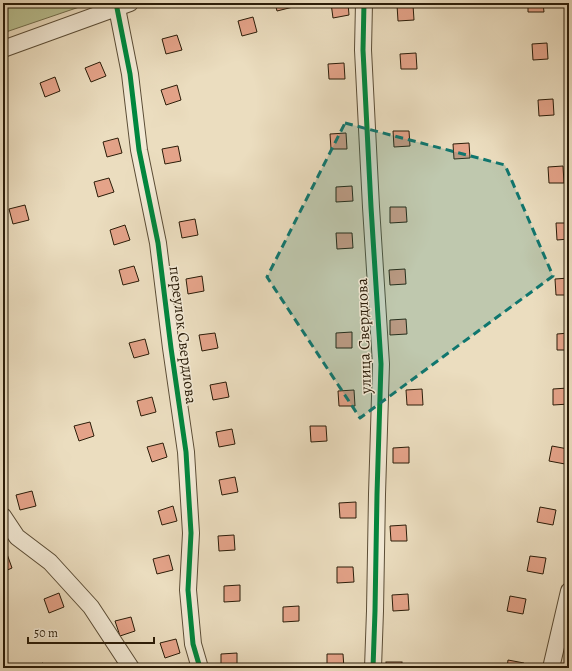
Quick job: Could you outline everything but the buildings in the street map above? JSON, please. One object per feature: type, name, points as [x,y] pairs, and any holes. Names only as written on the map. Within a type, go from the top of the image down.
[{"type":"street","name":"улица Свердлова","points":[[364,3],[363,50],[381,364],[373,668]]},
{"type":"street","points":[[3,49],[124,5]]},
{"type":"street","name":"переулок Свердлова","points":[[124,5],[139,150],[158,242],[186,452],[191,533],[188,590],[193,644],[200,668]]},
{"type":"street","points":[[3,516],[17,537],[50,562],[91,607],[131,668]]},
{"type":"street","points":[[551,668],[569,591]]},
{"type":"highlighted area","points":[[345,123],[505,165],[553,276],[360,418],[267,277]]},
{"type":"green space","points":[[3,3],[91,3],[3,33]]},
{"type":"cycle path","points":[[364,3],[363,50],[381,364],[373,668]]},
{"type":"cycle path","points":[[117,8],[130,74],[139,150],[158,243],[186,452],[191,533],[188,590],[193,644],[200,668]]}]
